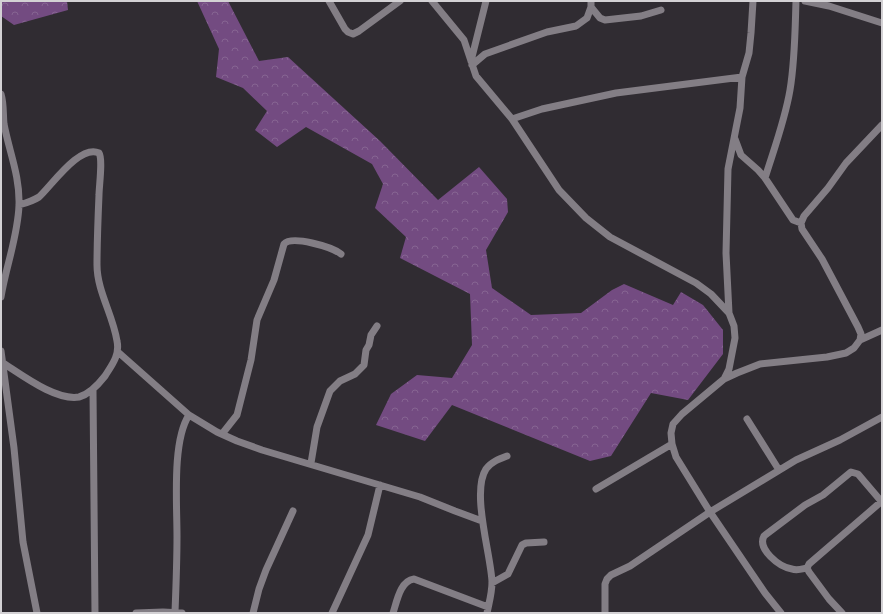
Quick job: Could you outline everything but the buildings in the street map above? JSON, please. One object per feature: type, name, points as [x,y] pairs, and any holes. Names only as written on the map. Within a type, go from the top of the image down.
[{"type":"street","points":[[329,1],[345,29],[353,34],[400,1]]},
{"type":"street","points":[[432,1],[464,40],[476,76],[512,119],[560,190],[586,218],[610,237],[696,283],[711,294],[729,313]]},
{"type":"street","points":[[471,63],[486,1]]},
{"type":"street","points":[[724,379],[728,369],[735,338],[734,326],[729,313],[726,253],[728,169],[740,108],[742,77],[749,53],[752,33],[753,1]]},
{"type":"street","points":[[765,178],[790,90],[795,54],[796,1]]},
{"type":"street","points":[[805,1],[829,6],[882,23]]},
{"type":"street","points":[[471,63],[485,54],[547,32],[576,26],[582,23],[586,18],[591,4]]},
{"type":"street","points":[[591,4],[600,18],[605,20],[641,16],[661,10]]},
{"type":"street","points":[[512,119],[542,109],[616,93],[742,77]]},
{"type":"street","points":[[1,94],[4,124],[17,173],[19,188],[19,205],[15,238],[1,297]]},
{"type":"street","points":[[781,613],[765,593],[710,512],[676,457],[672,444],[671,433],[673,424],[682,414],[724,379],[760,364],[827,357],[846,353],[854,348],[860,340],[861,334],[858,326],[822,259],[802,229],[801,223],[804,216],[828,188],[846,162],[882,125]]},
{"type":"street","points":[[734,137],[741,155],[765,178],[793,220],[801,223]]},
{"type":"street","points":[[3,363],[51,391],[64,396],[79,397],[92,390],[111,368],[116,360],[118,352],[117,341],[98,280],[98,197],[101,160],[99,153],[94,151],[83,155],[66,168],[38,198],[19,205]]},
{"type":"street","points":[[730,159],[734,156],[741,155]]},
{"type":"street","points":[[222,434],[237,414],[251,360],[257,320],[274,280],[284,244],[288,240],[310,242],[334,249],[341,254]]},
{"type":"street","points":[[311,464],[317,427],[330,391],[340,381],[355,374],[364,365],[366,350],[369,345],[371,335],[377,326]]},
{"type":"street","points":[[860,340],[882,330]]},
{"type":"street","points":[[1,351],[14,448],[23,542],[37,613]]},
{"type":"street","points":[[118,352],[189,414],[222,434],[237,441],[262,450],[420,497],[482,521]]},
{"type":"street","points":[[92,390],[95,613]]},
{"type":"street","points":[[175,612],[176,482],[182,428],[189,414]]},
{"type":"street","points":[[605,613],[605,584],[607,578],[611,575],[630,566],[710,512],[796,460],[840,440],[882,417]]},
{"type":"street","points":[[747,419],[779,470]]},
{"type":"street","points":[[596,489],[672,444]]},
{"type":"street","points":[[393,613],[403,584],[414,579],[487,610],[492,583],[482,521],[481,483],[487,468],[494,461],[507,456]]},
{"type":"street","points":[[808,568],[791,570],[779,564],[770,556],[762,544],[764,536],[806,505],[823,495],[851,472],[858,474],[882,501],[809,564],[808,568],[809,572],[829,599],[842,613]]},
{"type":"street","points":[[332,613],[368,535],[380,485]]},
{"type":"street","points":[[253,613],[259,589],[266,570],[293,511]]},
{"type":"street","points":[[492,583],[508,574],[522,545],[526,543],[544,542]]},
{"type":"street","points":[[136,613],[182,613]]},
{"type":"green space","points":[[1,1],[67,1],[68,10],[14,25],[1,16]]},
{"type":"green space","points":[[197,1],[228,1],[259,61],[288,57],[380,141],[438,200],[479,167],[507,199],[508,212],[486,250],[492,288],[531,315],[581,313],[612,290],[624,284],[673,305],[681,292],[703,305],[723,330],[723,354],[688,400],[651,393],[611,456],[590,461],[452,405],[425,441],[376,425],[391,394],[417,375],[452,378],[472,345],[470,294],[400,258],[406,237],[375,208],[383,184],[372,164],[306,127],[277,147],[255,130],[267,111],[243,88],[216,77],[219,49]]}]
